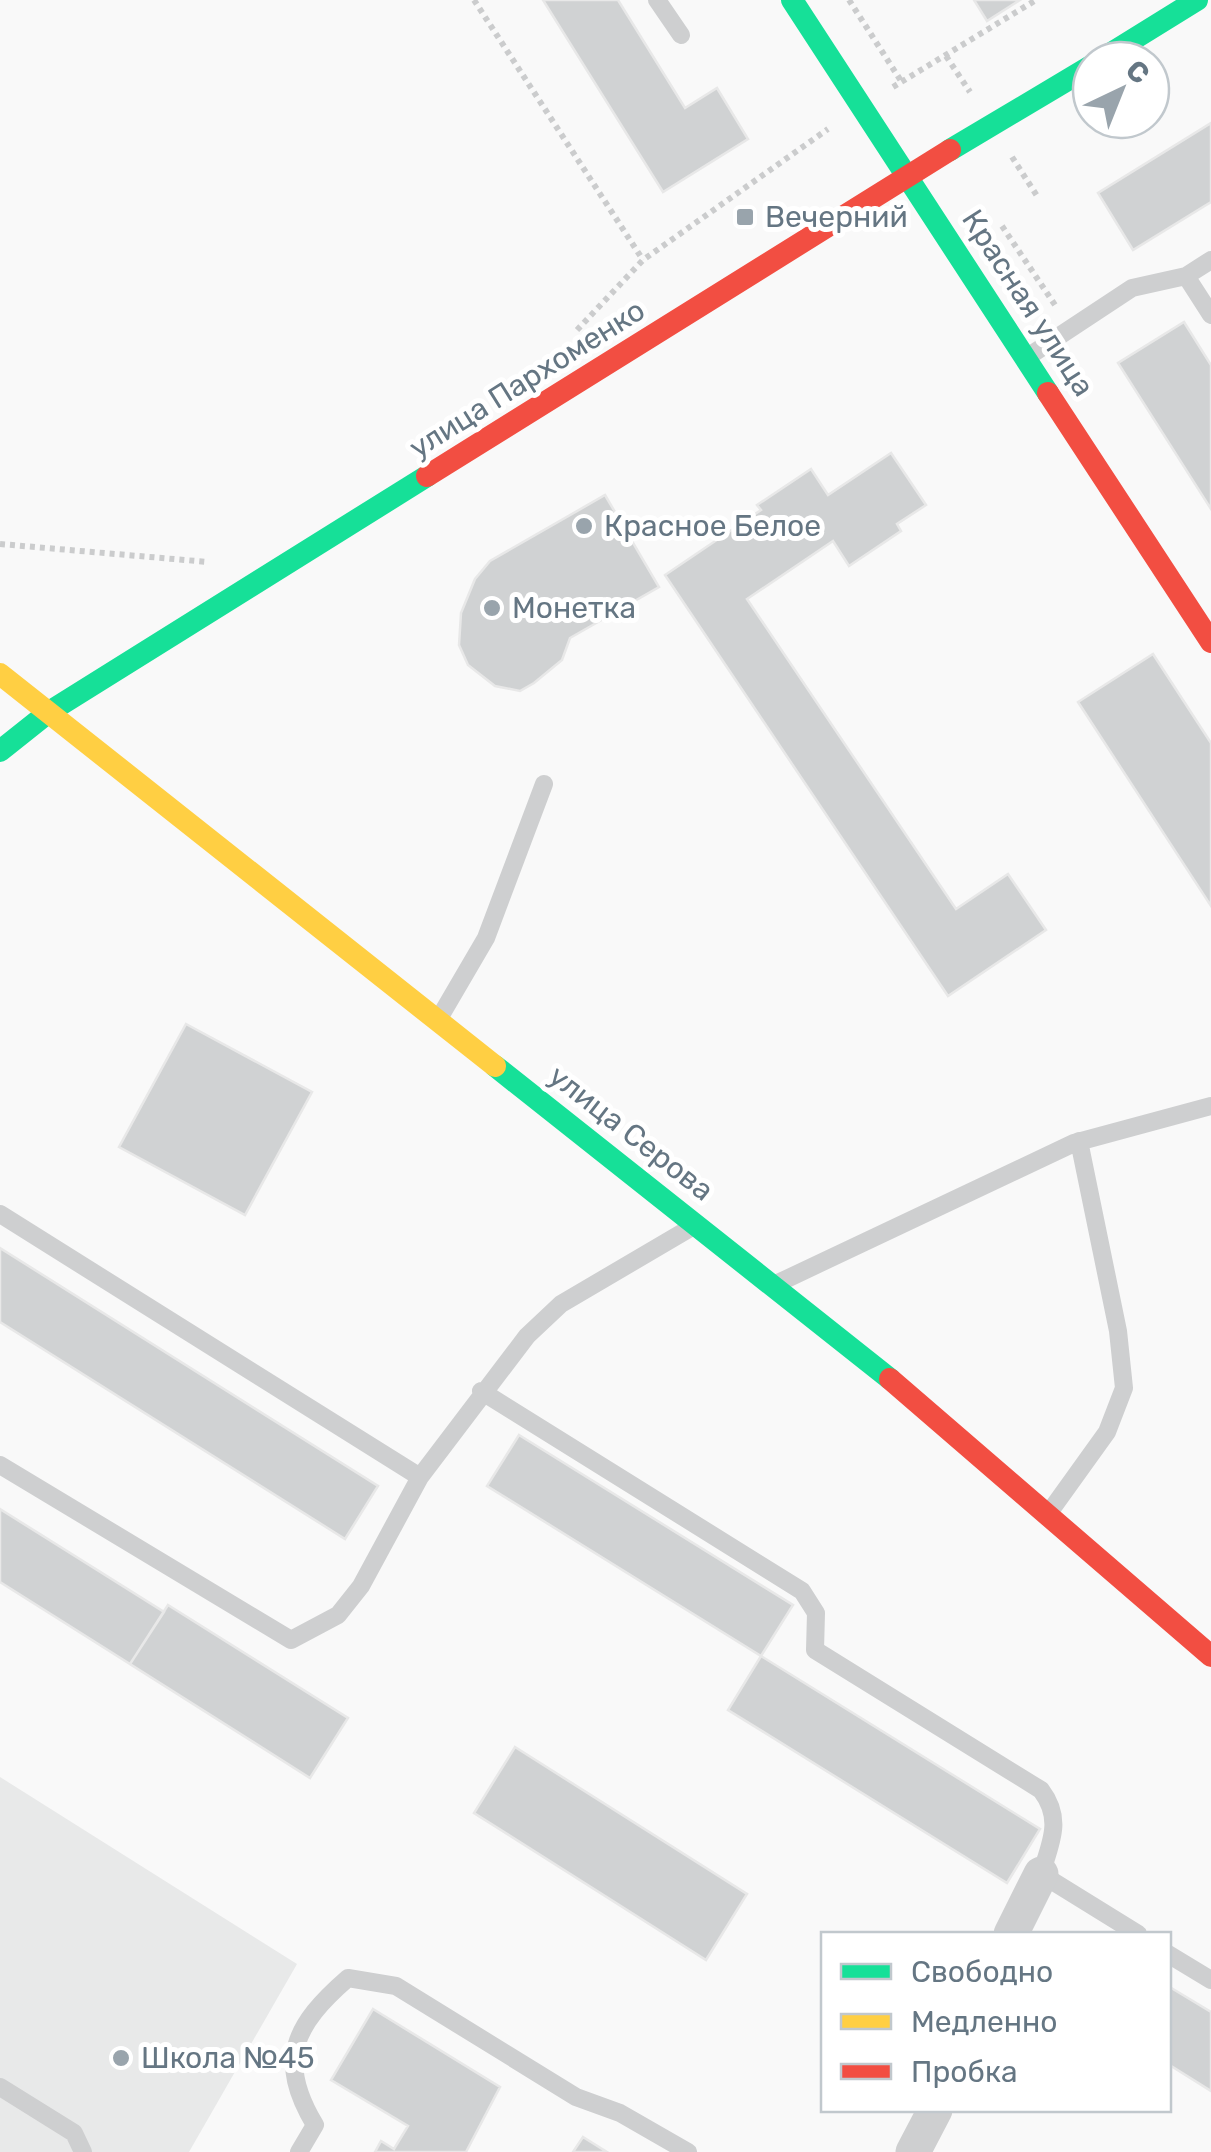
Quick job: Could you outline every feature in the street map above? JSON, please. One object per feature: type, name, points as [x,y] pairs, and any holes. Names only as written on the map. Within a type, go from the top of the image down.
[{"type":"main road","name":"Красная улица","points":[[792,0],[1028,356],[1211,642]]},
{"type":"main road","points":[[1132,40],[1197,0]]},
{"type":"main road","name":"улица Пархоменко","points":[[0,750],[49,712],[909,174],[1071,78]]},
{"type":"main road","name":"улица Серова","points":[[0,674],[698,1224],[1048,1513],[1211,1656]]},
{"type":"street","points":[[1012,1932],[1041,1874]]},
{"type":"street","points":[[913,2152],[934,2112]]},
{"type":"lane","points":[[657,0],[681,36]]},
{"type":"lane","points":[[1028,356],[1132,288],[1186,276],[1211,260]]},
{"type":"lane","points":[[1186,276],[1211,315]]},
{"type":"lane","points":[[439,1020],[486,938],[544,784]]},
{"type":"lane","points":[[773,1285],[1079,1141],[1211,1106]]},
{"type":"lane","points":[[1048,1513],[1107,1432],[1124,1388],[1118,1331],[1079,1141]]},
{"type":"lane","points":[[0,1214],[420,1477]]},
{"type":"lane","points":[[0,1465],[291,1640],[338,1615],[361,1586],[420,1477],[481,1392],[561,1304],[698,1224]]},
{"type":"lane","points":[[481,1392],[802,1591],[816,1613],[815,1650],[1041,1790],[1055,1814],[1056,1829],[1041,1874],[1135,1932]]},
{"type":"lane","points":[[1171,1956],[1211,1980]]},
{"type":"lane","points":[[300,2152],[315,2126],[298,2096],[291,2055],[313,2008],[348,1978],[396,1986],[576,2097],[620,2113],[688,2152]]},
{"type":"lane","points":[[0,2088],[74,2133],[83,2152]]},
{"type":"path","points":[[474,0],[643,260]]},
{"type":"path","points":[[849,0],[901,82]]},
{"type":"path","points":[[574,333],[643,260],[861,106],[1036,0]]},
{"type":"path","points":[[1002,226],[1071,328]]},
{"type":"path","points":[[0,544],[214,562]]},
{"type":"shaded area","name":"Школа №45","points":[[0,1777],[297,1964],[189,2152],[0,2152]]},
{"type":"building","points":[[543,0],[618,0],[685,108],[717,88],[748,139],[663,192]]},
{"type":"building","points":[[974,0],[1020,0],[987,21]]},
{"type":"building","points":[[1211,123],[1211,202],[1133,250],[1098,193]]},
{"type":"building","points":[[1184,322],[1211,365],[1211,509],[1118,363]]},
{"type":"building","points":[[891,453],[926,505],[897,524],[901,531],[849,566],[833,541],[747,599],[956,909],[1008,874],[1046,930],[948,996],[665,575],[761,510],[757,505],[811,469],[828,495]]},
{"type":"building","points":[[605,495],[659,587],[570,638],[562,660],[534,683],[520,691],[495,686],[468,665],[459,645],[461,613],[475,579],[490,561]]},
{"type":"building","points":[[1153,654],[1211,743],[1211,906],[1078,702]]},
{"type":"building","points":[[186,1024],[312,1092],[245,1215],[119,1147]]},
{"type":"building","points":[[0,1248],[378,1486],[345,1539],[0,1322]]},
{"type":"building","points":[[519,1435],[793,1605],[761,1656],[487,1486]]},
{"type":"building","points":[[0,1509],[164,1612],[130,1664],[0,1582]]},
{"type":"building","points":[[168,1605],[348,1718],[310,1778],[130,1664]]},
{"type":"building","points":[[761,1656],[1040,1829],[1007,1883],[728,1710]]},
{"type":"building","points":[[515,1747],[747,1894],[706,1960],[474,1813]]},
{"type":"building","points":[[1171,1988],[1211,2012],[1211,2091],[1171,2066]]},
{"type":"building","points":[[373,2009],[500,2087],[466,2152],[375,2152],[381,2141],[394,2149],[408,2126],[331,2080]]},
{"type":"building","points":[[583,2137],[607,2152],[573,2152]]},
{"type":"traffic: fast","points":[[792,0],[1048,393]]},
{"type":"traffic: fast","points":[[1132,40],[1197,0]]},
{"type":"traffic: fast","points":[[950,150],[1071,78]]},
{"type":"traffic: fast","points":[[0,751],[49,712],[427,476]]},
{"type":"traffic: fast","points":[[495,1066],[890,1379]]},
{"type":"traffic: slow","points":[[0,674],[495,1066]]},
{"type":"traffic: jam","points":[[427,476],[950,150]]},
{"type":"traffic: jam","points":[[1048,393],[1211,642]]},
{"type":"traffic: jam","points":[[890,1379],[1211,1656]]},
{"type":"place","name":"Вечерний","points":[[745,217]]},
{"type":"place","name":"Красное Белое","points":[[584,526]]},
{"type":"place","name":"Монетка","points":[[492,608]]},
{"type":"place","name":"Школа №45","points":[[121,2058]]}]
